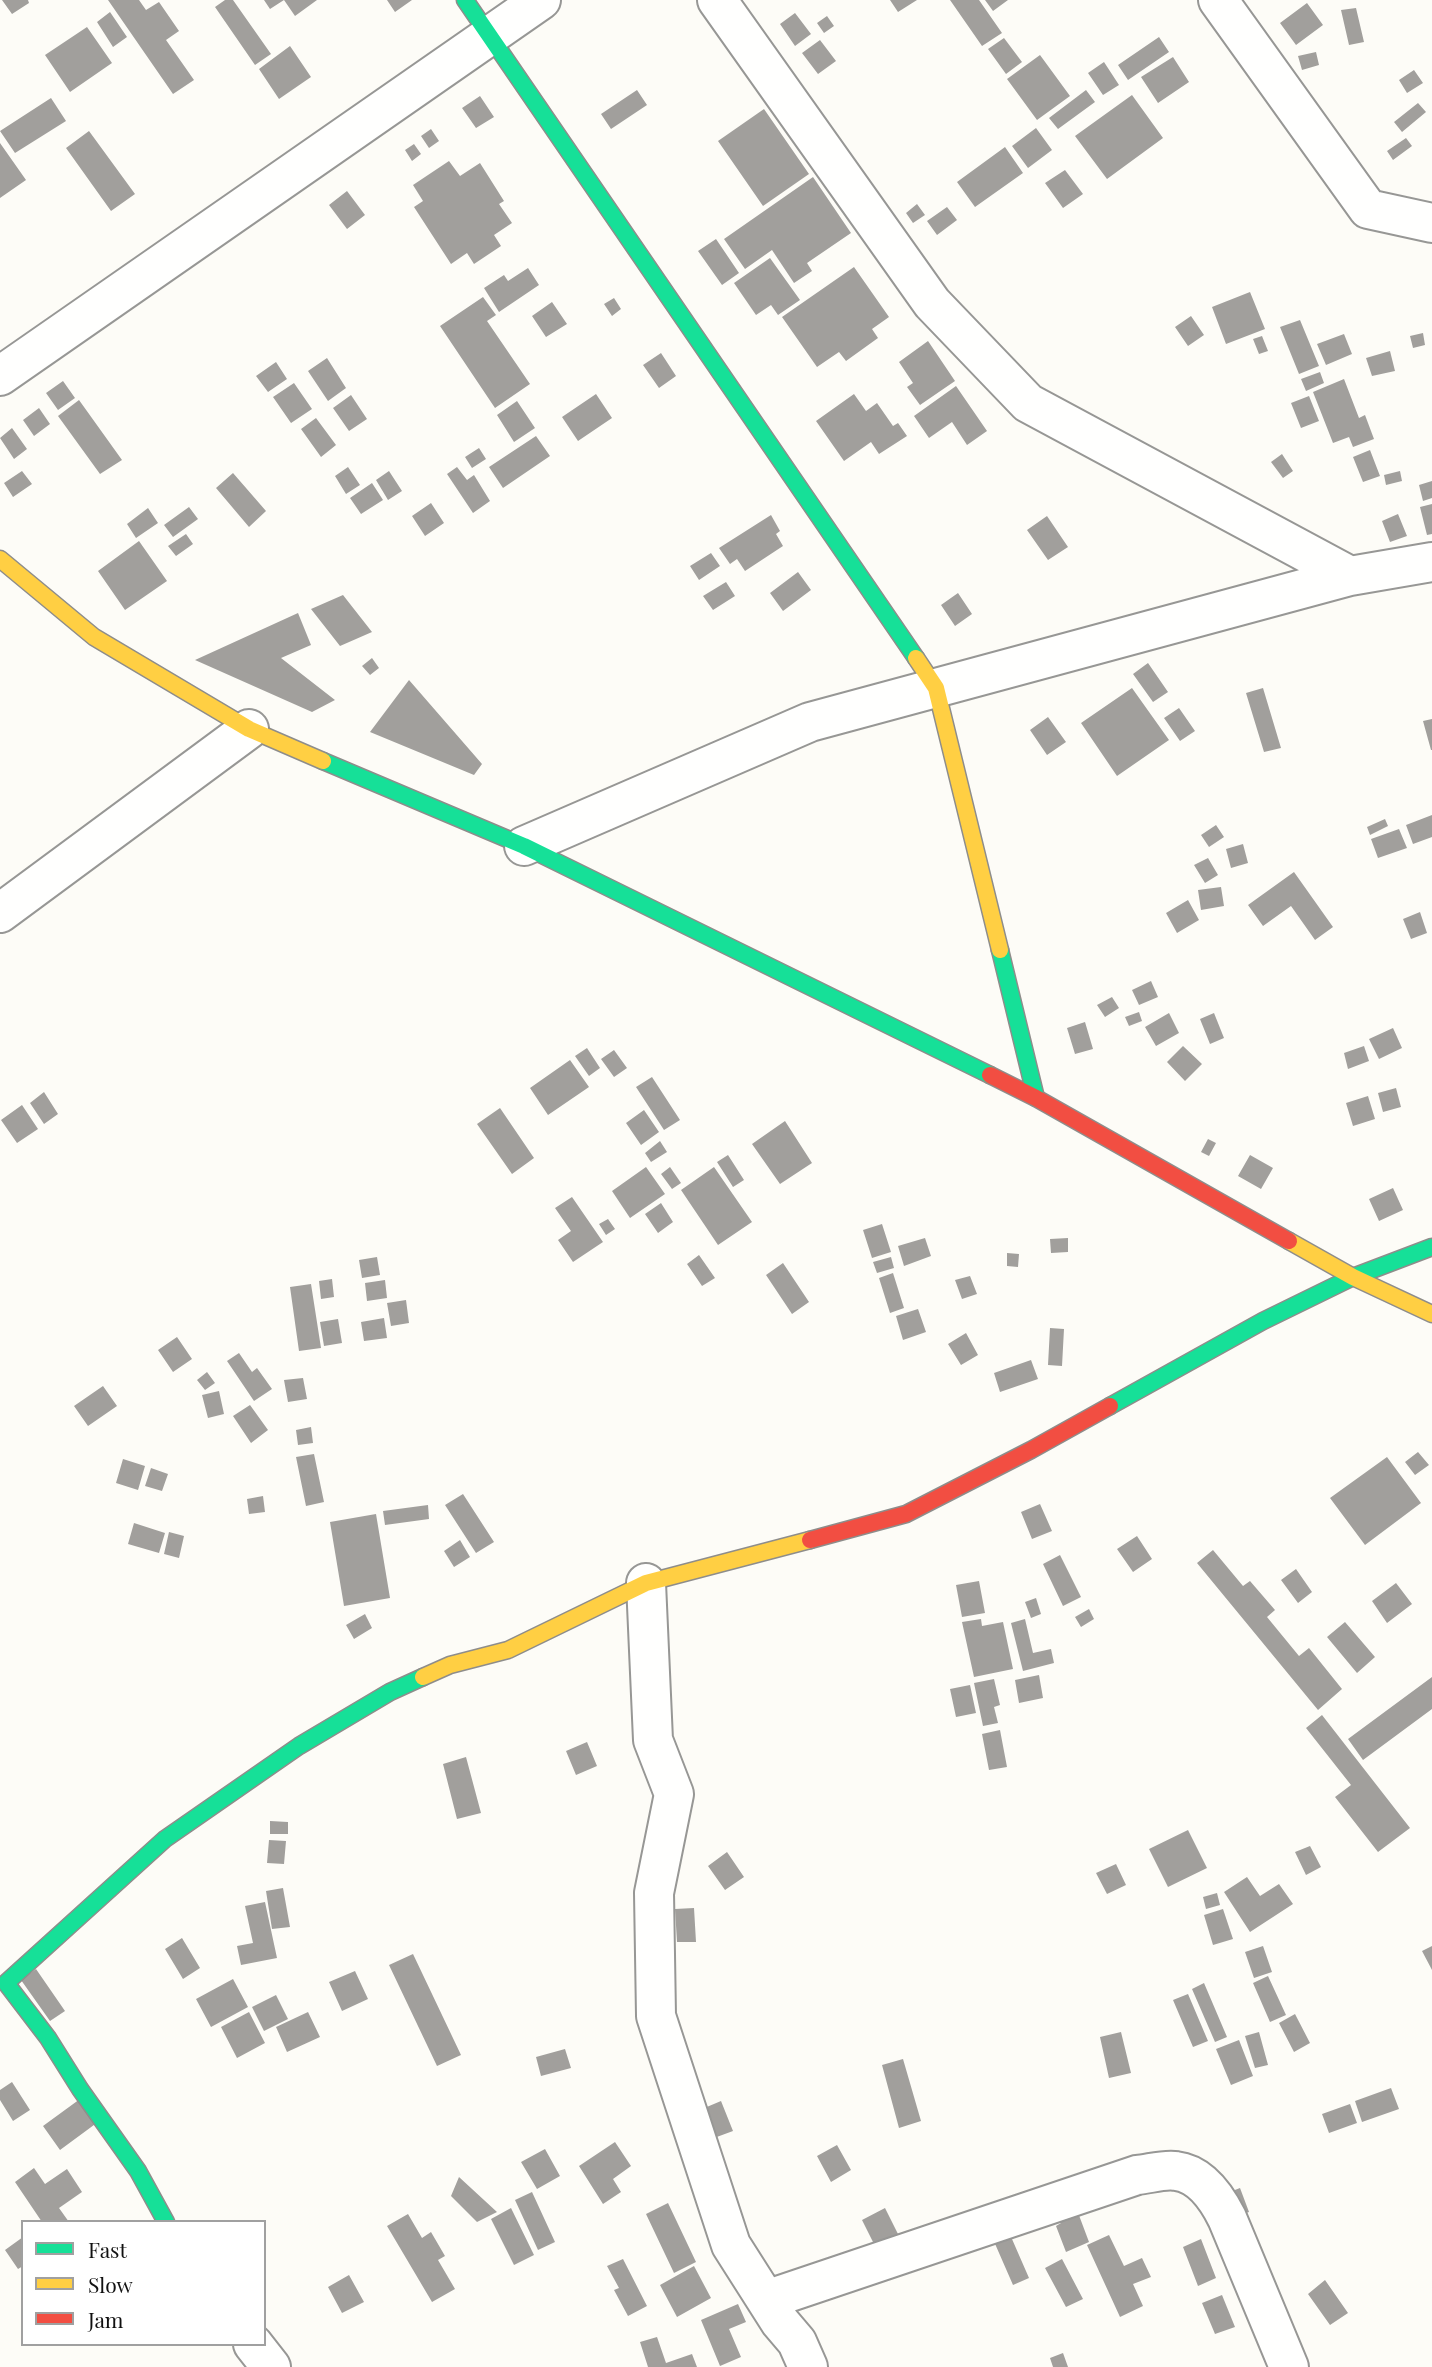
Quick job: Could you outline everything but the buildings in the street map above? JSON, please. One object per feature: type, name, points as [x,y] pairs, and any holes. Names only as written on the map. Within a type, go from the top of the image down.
[{"type":"street","points":[[465,0],[936,688],[1036,1098]]},
{"type":"street","points":[[0,376],[541,0]]},
{"type":"street","points":[[717,0],[932,303],[1028,403],[1350,576]]},
{"type":"street","points":[[1218,0],[1368,209],[1432,223]]},
{"type":"street","points":[[0,559],[94,637],[249,729],[524,846],[1036,1098],[1353,1277],[1432,1314]]},
{"type":"street","points":[[524,846],[810,722],[1350,576],[1432,562]]},
{"type":"street","points":[[0,913],[249,729]]},
{"type":"street","points":[[165,2220],[131,2159],[80,2089],[48,2038],[3,1984],[166,1839],[299,1746],[390,1692],[450,1665],[508,1650],[646,1583],[906,1514],[1031,1450],[1263,1321],[1353,1277],[1432,1247]]},
{"type":"street","points":[[646,1583],[653,1740],[674,1794],[654,1893],[656,2016],[731,2245],[797,2342],[808,2367]]},
{"type":"street","points":[[766,2300],[1137,2175],[1177,2171],[1199,2181],[1216,2196],[1289,2367]]},
{"type":"street","points":[[255,2346],[271,2367]]},
{"type":"traffic: fast","points":[[465,0],[916,658]]},
{"type":"traffic: fast","points":[[323,761],[524,846],[990,1075]]},
{"type":"traffic: fast","points":[[1000,950],[1036,1098]]},
{"type":"traffic: fast","points":[[1110,1406],[1263,1321],[1353,1277],[1432,1247]]},
{"type":"traffic: fast","points":[[165,2220],[138,2171],[48,2038],[6,1983],[165,1839],[299,1746],[390,1692],[423,1677]]},
{"type":"traffic: slow","points":[[0,559],[94,637],[249,729],[323,761]]},
{"type":"traffic: slow","points":[[916,658],[936,688],[1000,950]]},
{"type":"traffic: slow","points":[[1289,1241],[1353,1277],[1432,1314]]},
{"type":"traffic: slow","points":[[423,1677],[450,1665],[508,1650],[646,1583],[810,1540]]},
{"type":"traffic: jam","points":[[990,1075],[1036,1098],[1289,1241]]},
{"type":"traffic: jam","points":[[810,1540],[906,1514],[1110,1406]]}]
